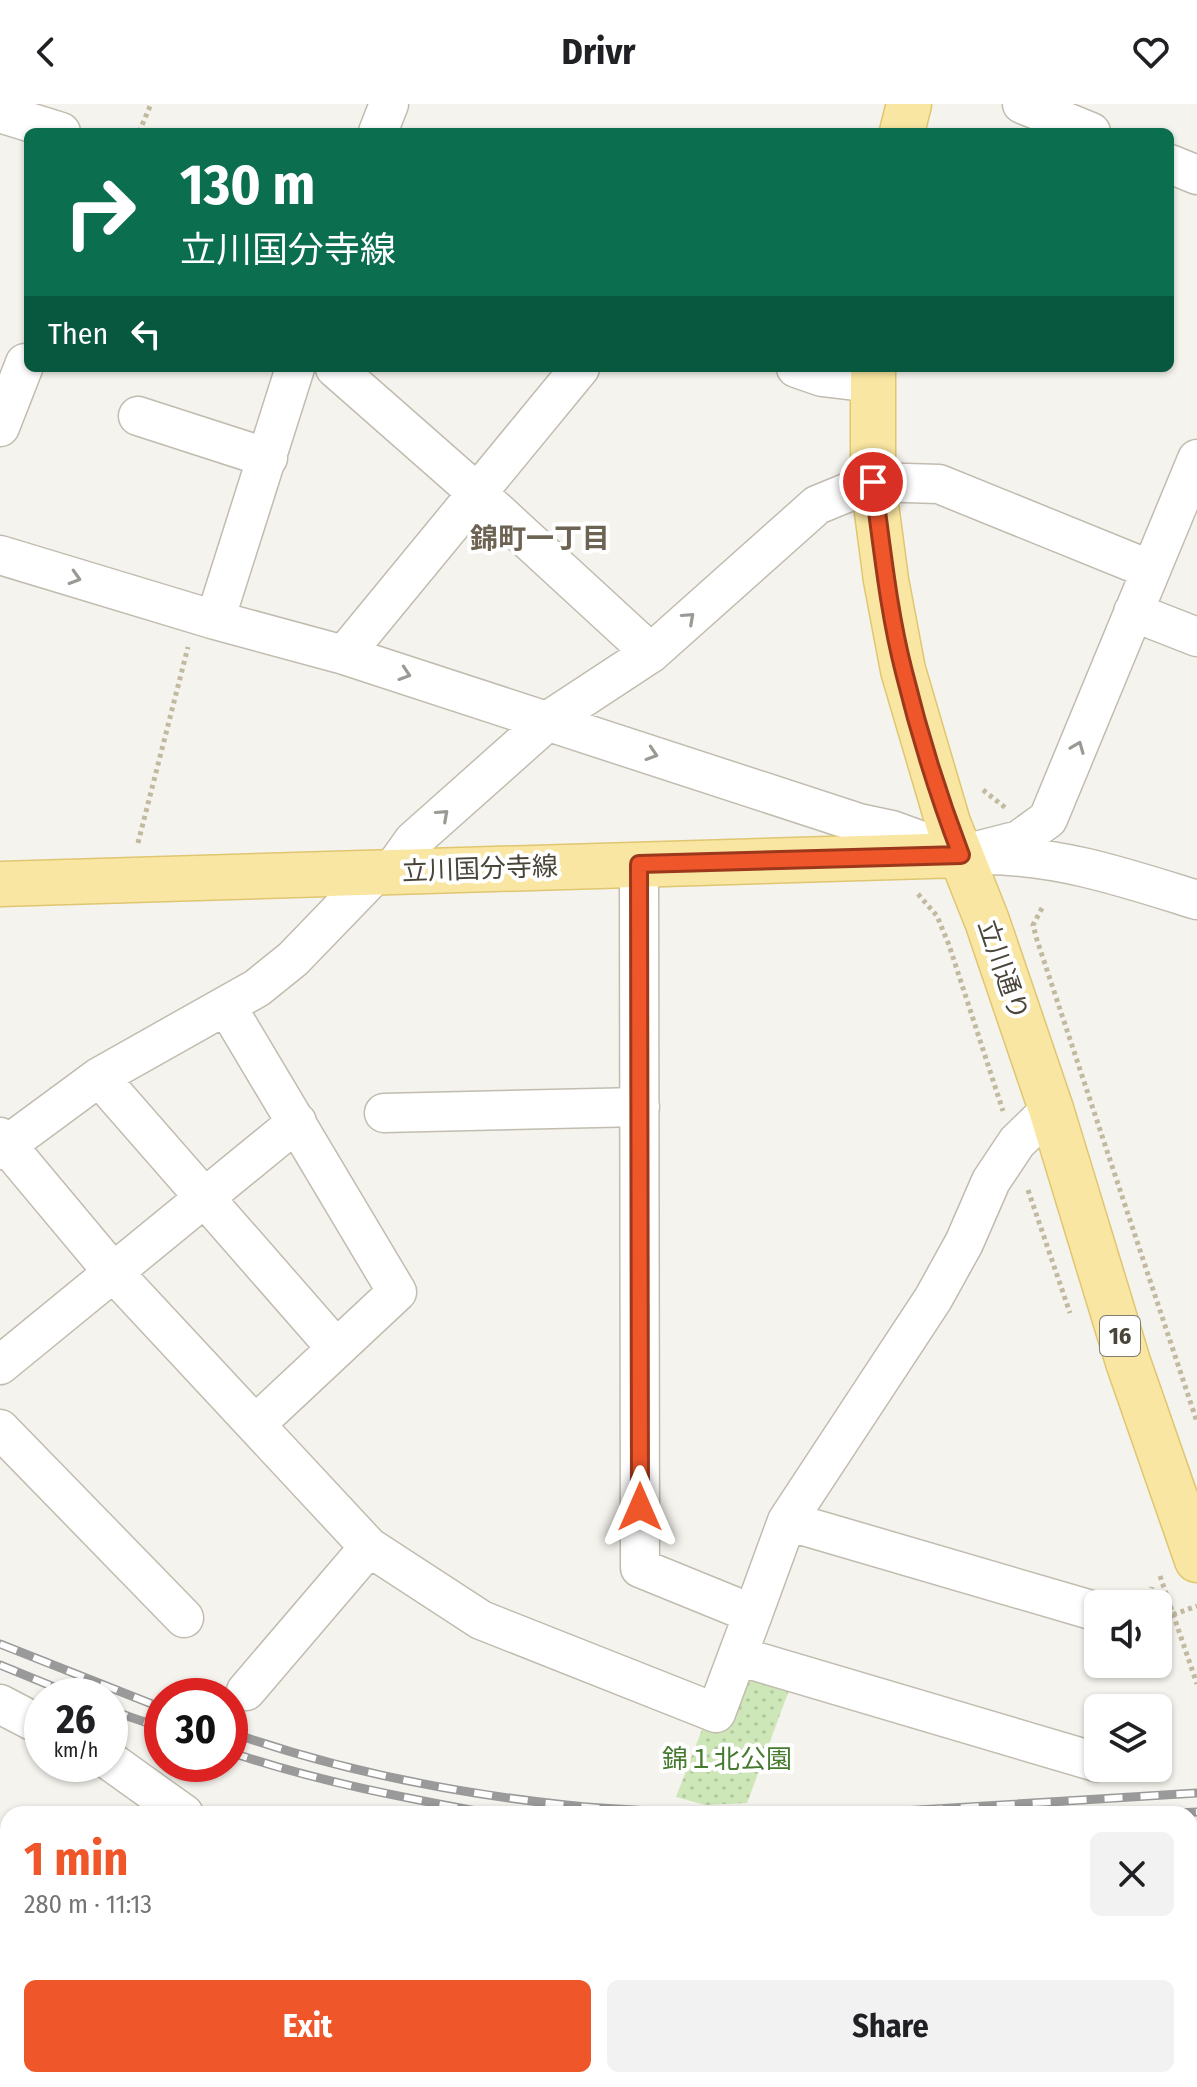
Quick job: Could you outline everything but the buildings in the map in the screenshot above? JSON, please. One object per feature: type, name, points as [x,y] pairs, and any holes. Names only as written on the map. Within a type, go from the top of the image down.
[{"type":"main road","points":[[903,128],[909,104]]},
{"type":"main road","name":"立川通り","points":[[873,376],[873,482],[886,580],[903,670],[936,786],[987,921],[1051,1109],[1128,1362],[1177,1564]]},
{"type":"main road","name":"立川国分寺線","points":[[0,884],[961,855]]},
{"type":"street","points":[[380,128],[389,104]]},
{"type":"street","points":[[1022,104],[1081,128]]},
{"type":"street","points":[[0,113],[48,128]]},
{"type":"street","points":[[1174,166],[1197,175]]},
{"type":"street","points":[[0,427],[24,366]]},
{"type":"street","points":[[206,618],[268,458],[294,372]]},
{"type":"street","points":[[340,372],[651,653]]},
{"type":"street","points":[[344,655],[577,372]]},
{"type":"street","points":[[808,372],[822,377],[873,376]]},
{"type":"street","points":[[138,416],[268,458]]},
{"type":"street","points":[[961,855],[1019,840],[1048,819],[1197,459]]},
{"type":"street","points":[[1051,1109],[1017,1142],[1001,1165],[933,1299],[787,1521],[716,1713],[481,1620],[369,1547],[112,1271],[2,1144],[99,1077],[257,988],[293,959],[413,841],[549,720],[651,653],[817,505],[873,482],[939,484],[1151,570]]},
{"type":"street","points":[[0,555],[206,618],[344,655],[961,855],[1023,855],[1080,864],[1197,900]]},
{"type":"street","points":[[1133,612],[1197,637]]},
{"type":"street","points":[[639,864],[640,1568],[753,1614]]},
{"type":"street","points":[[227,1007],[397,1292],[256,1424]]},
{"type":"street","points":[[99,1077],[336,1348]]},
{"type":"street","points":[[384,1113],[640,1107]]},
{"type":"street","points":[[0,1365],[297,1122]]},
{"type":"street","points":[[0,1429],[184,1618]]},
{"type":"street","points":[[787,1521],[1084,1608]]},
{"type":"street","points":[[248,1689],[369,1547]]},
{"type":"street","points":[[738,1656],[1084,1758]]},
{"type":"street","points":[[0,1704],[24,1717]]},
{"type":"street","points":[[128,1774],[173,1806]]},
{"type":"path","points":[[141,128],[151,104]]},
{"type":"path","points":[[135,855],[206,618]]},
{"type":"path","points":[[983,790],[1018,819]]},
{"type":"path","points":[[909,884],[937,916],[1006,1119],[1003,1135],[992,1155],[1026,1185],[1072,1318]]},
{"type":"path","points":[[1042,908],[1033,925],[1037,940],[1197,1422]]},
{"type":"path","points":[[1177,1564],[1197,1684]]},
{"type":"path","points":[[1172,1615],[1197,1606]]},
{"type":"green space","name":"錦１北公園","points":[[742,1660],[794,1677],[747,1803],[705,1805],[676,1797],[706,1719]]},
{"type":"railway","points":[[0,1644],[144,1701]]},
{"type":"railway","points":[[0,1665],[32,1678]]},
{"type":"railway","points":[[128,1716],[144,1722]]},
{"type":"railway","points":[[248,1738],[354,1769],[438,1787],[579,1806]]},
{"type":"railway","points":[[248,1758],[327,1780],[451,1806]]},
{"type":"railway","points":[[984,1806],[1197,1793]]},
{"type":"district","name":"錦町一丁目","points":[[540,538]]},
{"type":"route","points":[[640,1507],[639,864],[961,855],[936,786],[903,670],[886,580],[873,482]]}]
